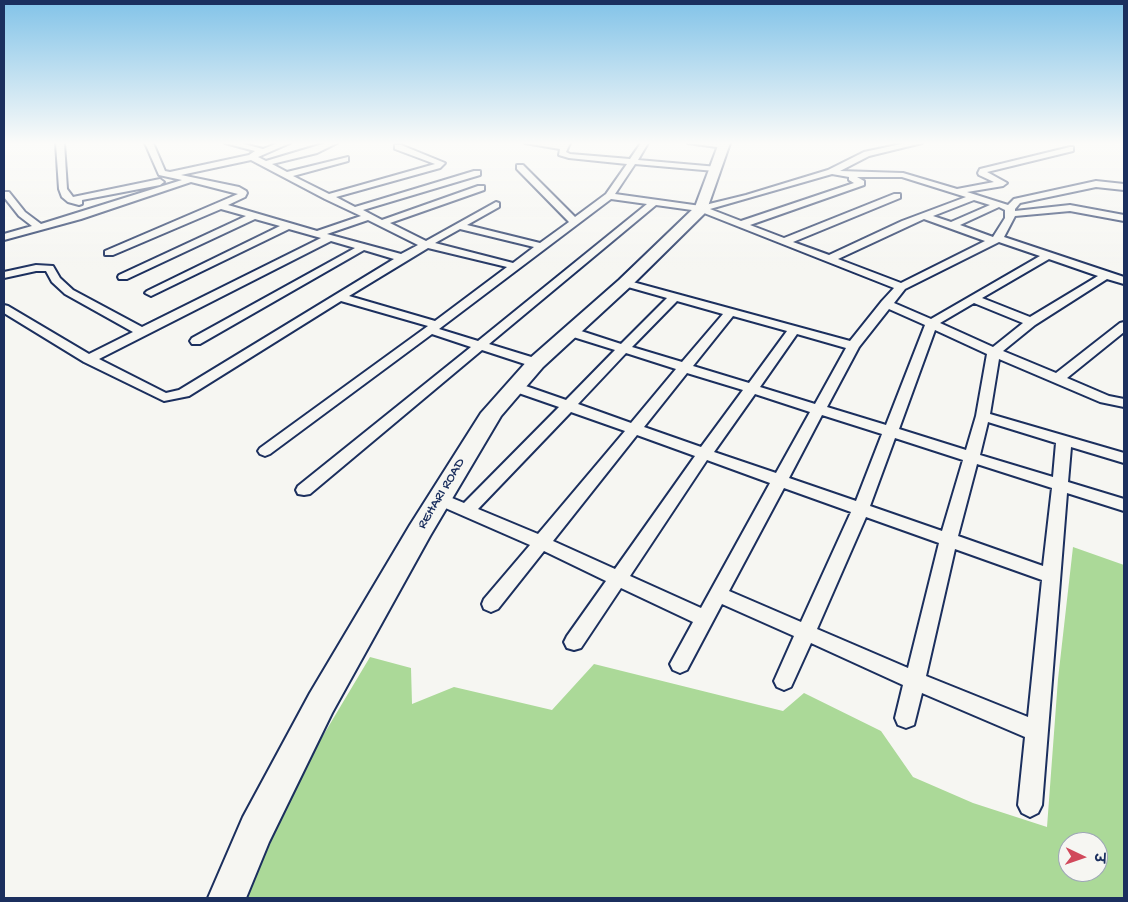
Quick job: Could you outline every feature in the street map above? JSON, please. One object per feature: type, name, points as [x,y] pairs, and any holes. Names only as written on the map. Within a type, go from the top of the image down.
[{"type":"main road","name":"REHARI ROAD","points":[[227,898],[256,830],[317,711],[492,413],[536,363],[625,283],[702,209],[711,185]]},
{"type":"street","points":[[63,185],[65,195],[71,200],[102,210]]},
{"type":"street","points":[[71,200],[151,185]]},
{"type":"street","points":[[4,237],[102,210],[168,185]]},
{"type":"street","points":[[109,253],[220,206],[240,197],[243,193],[216,185]]},
{"type":"street","points":[[305,185],[425,244],[514,266]]},
{"type":"street","points":[[328,197],[370,185]]},
{"type":"street","points":[[354,210],[437,185]]},
{"type":"street","points":[[538,185],[574,222]]},
{"type":"street","points":[[265,450],[609,196],[617,185]]},
{"type":"street","points":[[702,209],[792,185]]},
{"type":"street","points":[[742,224],[855,185]]},
{"type":"street","points":[[937,185],[999,204],[1011,211],[1070,208],[1124,218]]},
{"type":"street","points":[[957,191],[987,185]]},
{"type":"street","points":[[680,664],[853,346],[886,303],[901,287],[996,239],[1011,211],[1013,203],[1091,185]]},
{"type":"street","points":[[1106,185],[1124,187]]},
{"type":"street","points":[[382,224],[481,188]]},
{"type":"street","points":[[6,194],[22,214],[40,228]]},
{"type":"street","points":[[609,196],[702,209],[901,287]]},
{"type":"street","points":[[786,241],[897,196]]},
{"type":"street","points":[[829,259],[925,216],[974,197]]},
{"type":"street","points":[[304,490],[655,202]]},
{"type":"street","points":[[4,308],[89,359],[164,396],[173,396],[184,393],[207,380],[402,258],[496,204]]},
{"type":"street","points":[[952,226],[999,204]]},
{"type":"street","points":[[220,206],[402,258]]},
{"type":"street","points":[[123,277],[254,216]]},
{"type":"street","points":[[925,216],[1124,281]]},
{"type":"street","points":[[316,234],[368,217]]},
{"type":"street","points":[[150,293],[288,226]]},
{"type":"street","points":[[458,226],[541,246]]},
{"type":"street","points":[[89,359],[329,238]]},
{"type":"street","points":[[196,341],[363,247]]},
{"type":"street","points":[[784,681],[861,509],[932,324],[1048,255]]},
{"type":"street","points":[[4,275],[36,268],[49,268],[56,280],[70,292],[142,332]]},
{"type":"street","points":[[906,718],[948,540],[983,416],[994,352],[1031,322],[1106,275]]},
{"type":"street","points":[[625,283],[853,346]]},
{"type":"street","points":[[340,297],[434,327],[480,345],[536,363]]},
{"type":"street","points":[[467,510],[674,297]]},
{"type":"street","points":[[974,299],[1031,322]]},
{"type":"street","points":[[886,303],[1057,379],[1105,399],[1124,403]]},
{"type":"street","points":[[491,604],[730,312]]},
{"type":"street","points":[[1057,379],[1124,326]]},
{"type":"street","points":[[574,642],[704,454],[794,330]]},
{"type":"street","points":[[572,332],[1124,505]]},
{"type":"street","points":[[515,386],[1051,576]]},
{"type":"street","points":[[983,416],[1124,458]]},
{"type":"street","points":[[1030,804],[1064,441]]},
{"type":"street","points":[[440,499],[540,542],[704,618]]},
{"type":"street","points":[[719,594],[914,680],[1037,731]]},
{"type":"green space","points":[[1073,547],[1124,565],[1124,898],[248,898],[260,859],[318,744],[370,657],[411,668],[412,704],[454,687],[552,710],[594,664],[783,711],[804,693],[881,731],[913,777],[973,803],[1047,827],[1058,679]]}]
